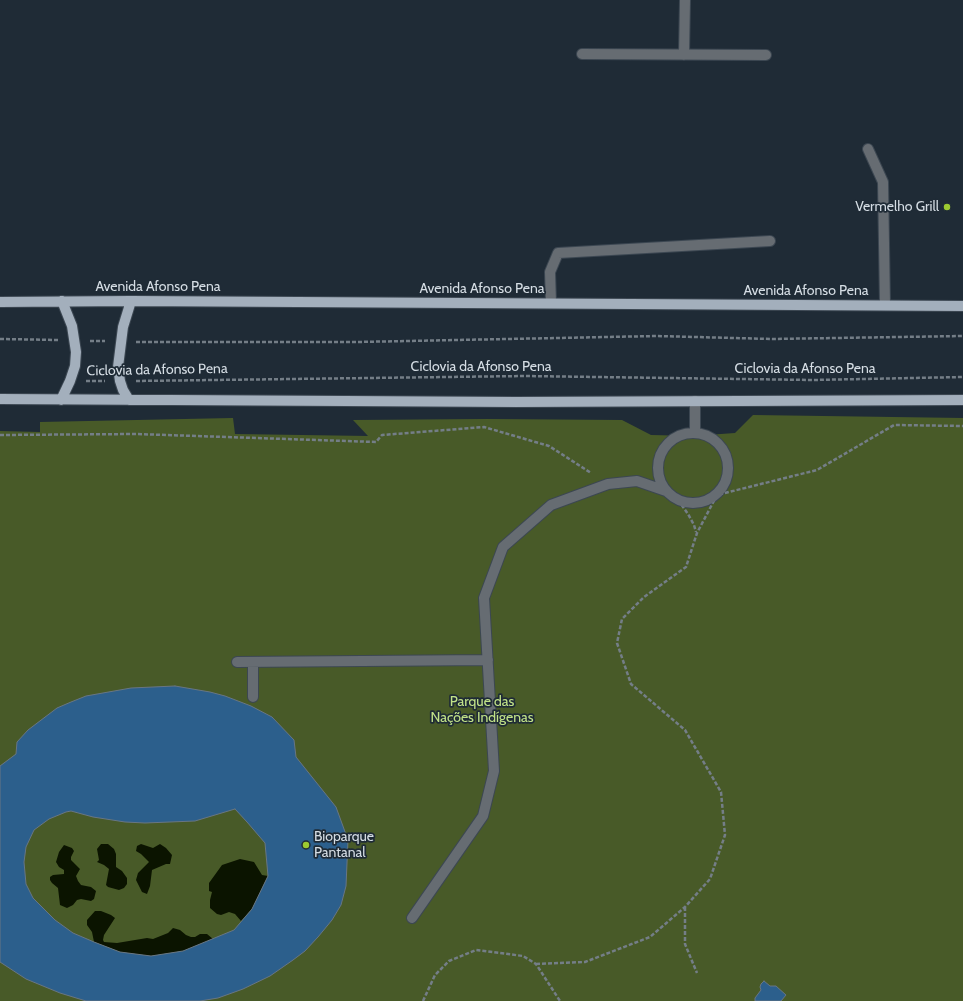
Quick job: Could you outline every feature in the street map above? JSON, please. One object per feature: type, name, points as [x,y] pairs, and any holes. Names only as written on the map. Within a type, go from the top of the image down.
[{"type":"main road","points":[[61,400],[75,366],[76,352],[76,340],[68,314],[62,301]]},
{"type":"main road","name":"Avenida Afonso Pena","points":[[0,302],[130,301],[963,306]]},
{"type":"main road","points":[[128,400],[120,381],[118,367],[120,342],[130,301]]},
{"type":"main road","points":[[0,399],[344,402],[963,400]]},
{"type":"street","points":[[684,55],[685,0]]},
{"type":"street","points":[[582,54],[766,55]]},
{"type":"street","points":[[868,149],[883,182],[885,305]]},
{"type":"street","points":[[551,303],[550,272],[558,253],[770,241]]},
{"type":"street","points":[[695,401],[695,432]]},
{"type":"street","points":[[412,918],[483,816],[494,771],[484,598],[503,547],[551,505],[608,484],[637,481],[666,491],[678,500],[691,503],[705,501],[717,495],[725,483],[729,470],[727,456],[720,444],[709,436],[695,432],[682,434],[670,441],[661,452],[658,465],[659,480],[666,491]]},
{"type":"street","points":[[237,662],[488,660]]},
{"type":"street","points":[[253,662],[253,697]]},
{"type":"path","points":[[0,338],[120,342],[357,342],[657,336],[772,339],[963,336]]},
{"type":"path","name":"Ciclovia da Afonso Pena","points":[[70,381],[524,376],[812,380],[963,377]]},
{"type":"path","points":[[536,964],[585,962],[650,937],[685,906],[710,879],[725,835],[721,792],[685,730],[631,684],[618,643],[622,619],[644,598],[686,567],[697,532],[717,495],[817,470],[894,425],[963,426]]},
{"type":"path","points":[[0,435],[136,434],[376,442],[382,435],[484,426],[549,446],[608,484]]},
{"type":"path","points":[[678,500],[688,514],[697,532]]},
{"type":"path","points":[[685,906],[685,944],[697,973]]},
{"type":"path","points":[[423,1001],[435,975],[448,961],[476,950],[523,956],[536,964],[560,1001]]},
{"type":"green space","name":"Parque das Nações Indígenas","points":[[753,415],[963,418],[963,1001],[0,1001],[0,431],[40,432],[40,422],[233,418],[235,434],[368,436],[353,420],[487,419],[622,420],[651,435],[693,436],[735,433]]},
{"type":"shaded area","points":[[101,844],[108,844],[114,849],[116,854],[116,867],[122,871],[127,878],[127,884],[124,888],[119,890],[106,885],[109,869],[97,862],[99,860],[97,849]]},
{"type":"shaded area","points":[[141,844],[153,848],[160,844],[172,855],[170,864],[166,864],[152,870],[150,886],[147,894],[142,892],[136,880],[138,873],[149,862],[136,851],[137,846]]},
{"type":"shaded area","points":[[64,845],[72,848],[74,851],[71,860],[80,869],[76,876],[78,881],[81,885],[91,887],[96,891],[94,899],[91,901],[81,899],[77,900],[73,905],[67,908],[60,905],[58,888],[50,880],[50,877],[53,875],[64,874],[64,870],[59,867],[56,862],[59,852]]},
{"type":"shaded area","points":[[240,859],[254,862],[262,875],[268,876],[252,909],[241,921],[235,914],[229,912],[221,915],[217,914],[210,908],[212,892],[209,891],[209,883],[222,865]]},
{"type":"shaded area","points":[[95,911],[101,911],[115,918],[104,935],[104,942],[117,943],[147,938],[153,939],[168,933],[173,928],[180,930],[191,937],[195,937],[200,934],[207,934],[213,939],[183,951],[151,956],[120,952],[94,942],[92,932],[87,925],[87,920]]},
{"type":"building","name":"Bioparque Pantanal","points":[[175,686],[210,692],[251,706],[272,717],[294,740],[296,757],[336,807],[348,840],[346,886],[341,905],[332,920],[305,951],[270,976],[243,989],[218,998],[200,1001],[86,1001],[60,993],[26,979],[0,962],[0,766],[16,754],[17,742],[28,730],[57,708],[86,696],[131,688]],"holes":[[[235,809],[265,843],[268,876],[252,909],[234,930],[183,951],[151,956],[120,952],[94,942],[73,933],[55,920],[33,898],[26,884],[24,862],[26,847],[34,830],[49,819],[66,812],[71,811],[93,817],[125,822],[145,823],[195,821]]]},
{"type":"building","points":[[764,981],[770,986],[776,986],[786,995],[781,1001],[755,1001],[755,998],[761,990],[761,984]]},
{"type":"place","name":"Vermelho Grill","points":[[947,207]]},
{"type":"place","name":"Bioparque Pantanal","points":[[306,845]]}]
